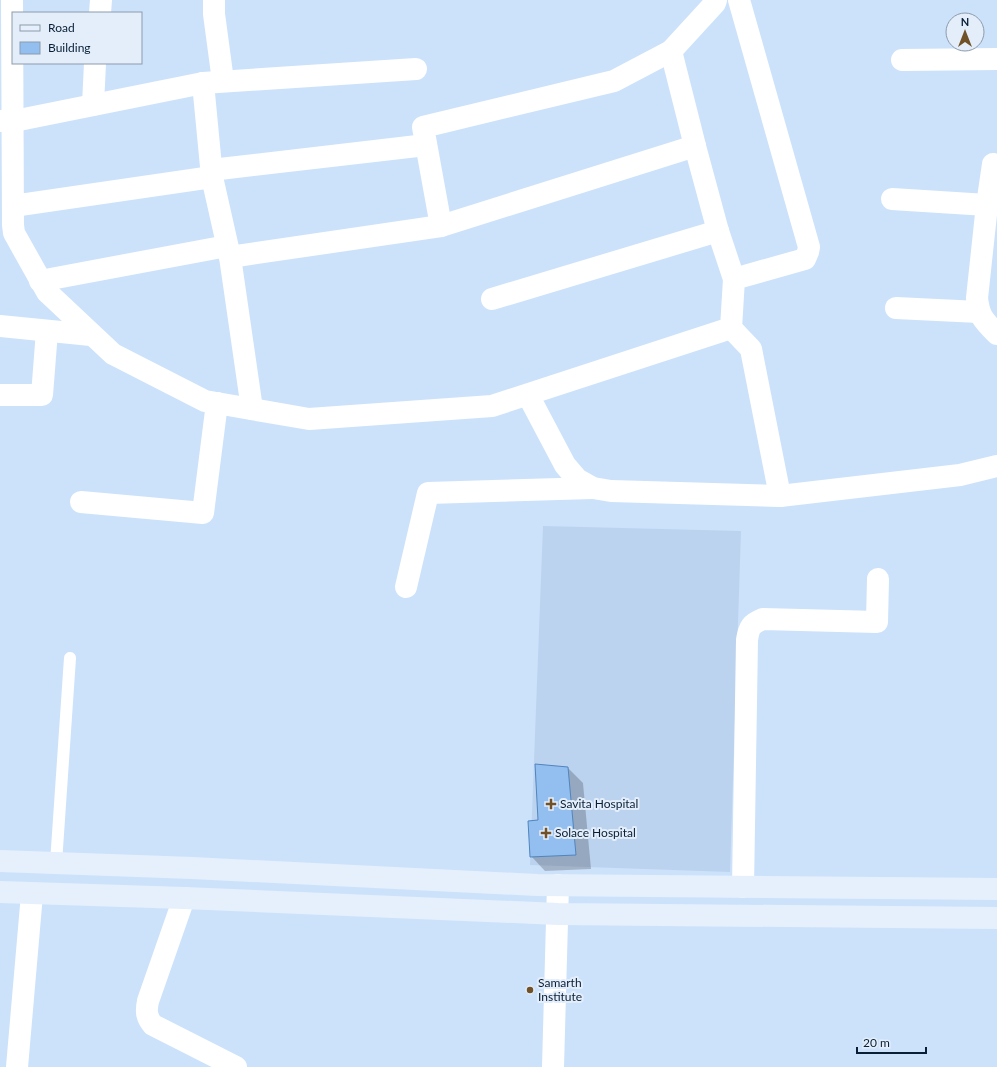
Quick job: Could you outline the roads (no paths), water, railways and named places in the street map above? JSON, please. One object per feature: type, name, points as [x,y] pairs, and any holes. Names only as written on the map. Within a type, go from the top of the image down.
[{"type":"street","points":[[12,0],[7,121],[9,218],[14,233],[47,292],[91,335],[113,354],[205,401],[309,419],[492,406],[731,328]]},
{"type":"street","points":[[100,12],[101,0]]},
{"type":"street","points":[[214,0],[211,174],[229,251],[252,409]]},
{"type":"street","points":[[441,226],[423,127],[614,81],[671,51],[715,3],[716,0]]},
{"type":"street","points":[[734,278],[805,259],[809,247],[739,0]]},
{"type":"street","points":[[671,51],[718,231],[734,278],[731,328],[751,349],[780,496]]},
{"type":"street","points":[[902,60],[997,58]]},
{"type":"street","points":[[93,105],[95,64]]},
{"type":"street","points":[[7,121],[213,82],[416,69]]},
{"type":"street","points":[[9,218],[211,174],[426,144]]},
{"type":"street","points":[[40,281],[229,251],[441,226],[695,146]]},
{"type":"street","points":[[993,164],[977,298],[979,312],[987,324],[997,334]]},
{"type":"street","points":[[892,198],[987,205]]},
{"type":"street","points":[[492,299],[718,231]]},
{"type":"street","points":[[896,308],[979,312]]},
{"type":"street","points":[[0,326],[91,335]]},
{"type":"street","points":[[0,395],[42,395],[47,331]]},
{"type":"street","points":[[528,395],[565,465],[577,479],[593,488]]},
{"type":"street","points":[[81,502],[203,513],[217,403]]},
{"type":"street","points":[[406,587],[428,493],[593,488],[611,491],[780,496],[960,475],[997,466]]},
{"type":"street","points":[[743,887],[747,640],[749,629],[755,622],[763,619],[877,622],[878,579]]},
{"type":"street","points":[[0,861],[558,885],[997,889]]},
{"type":"street","points":[[553,1067],[558,885]]},
{"type":"street","points":[[0,892],[184,898],[558,914],[997,918]]},
{"type":"street","points":[[18,1067],[32,894]]},
{"type":"street","points":[[184,898],[148,1001],[146,1010],[148,1018],[152,1025],[236,1067]]},
{"type":"lane","points":[[56,863],[70,658]]},
{"type":"place","name":"Savita Hospital","points":[[551,804]]},
{"type":"place","name":"Solace Hospital","points":[[546,833]]},
{"type":"place","name":"Samarth Institute","points":[[530,990]]}]
